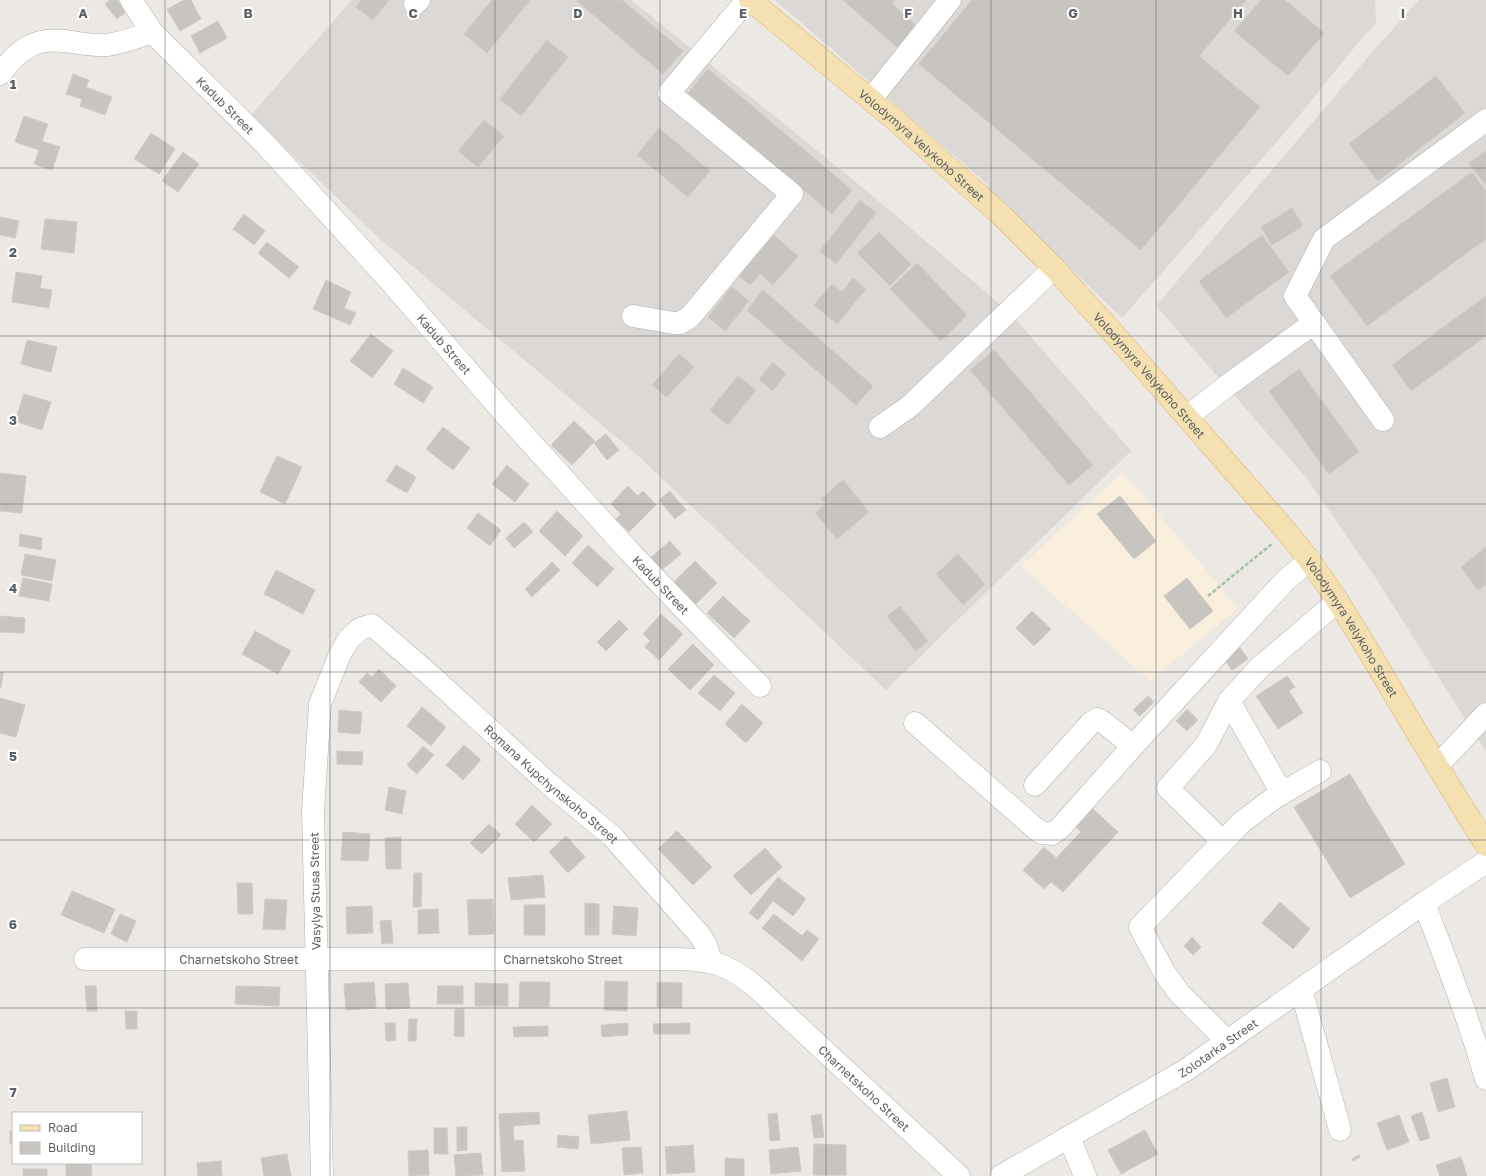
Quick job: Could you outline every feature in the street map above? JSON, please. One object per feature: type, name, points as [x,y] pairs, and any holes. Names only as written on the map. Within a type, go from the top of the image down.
[{"type":"main road","name":"Volodymyra Velykoho Street","points":[[748,0],[871,99],[982,197],[1054,268],[1187,417],[1310,560],[1338,601],[1486,845]]},
{"type":"street","name":"Kadub Street","points":[[130,0],[152,32],[266,145],[391,282],[505,414],[629,551],[760,686]]},
{"type":"street","points":[[633,316],[674,323],[680,323],[690,317],[792,194],[669,93],[748,0]]},
{"type":"street","points":[[871,99],[950,0]]},
{"type":"street","points":[[4,66],[27,46],[41,41],[62,41],[88,45],[108,45],[152,32]]},
{"type":"street","points":[[1383,420],[1295,296],[1324,239],[1486,120]]},
{"type":"street","points":[[880,427],[910,406],[1054,268]]},
{"type":"street","points":[[1187,417],[1222,389],[1314,323]]},
{"type":"street","points":[[915,723],[1042,833],[1052,834],[1060,828],[1132,746],[1272,595],[1310,560]]},
{"type":"street","points":[[1222,841],[1168,788],[1206,745],[1229,701],[1260,667],[1338,601]]},
{"type":"street","name":"Vasylya Stusa Street","points":[[322,1176],[313,811],[320,704],[340,654],[349,639],[360,629],[372,625]]},
{"type":"street","name":"Romana Kupchynskoho Street","points":[[372,625],[429,674],[549,784],[612,836],[699,934],[706,945],[710,961]]},
{"type":"street","points":[[1229,701],[1282,794]]},
{"type":"street","points":[[1437,766],[1486,714]]},
{"type":"street","points":[[1035,785],[1090,724],[1097,719],[1103,722],[1132,746]]},
{"type":"street","points":[[1226,1041],[1188,1004],[1176,989],[1157,960],[1140,927],[1222,841],[1250,815],[1320,771]]},
{"type":"street","name":"Zolotarka Street","points":[[1001,1176],[1186,1070],[1424,903],[1486,862]]},
{"type":"street","points":[[1424,903],[1473,1036],[1486,1079]]},
{"type":"street","name":"Charnetskoho Street","points":[[85,959],[676,959],[710,961],[731,970],[754,985],[959,1176]]},
{"type":"street","points":[[1301,989],[1340,1130]]},
{"type":"street","points":[[1069,1137],[1085,1176]]},
{"type":"path","points":[[1208,596],[1287,532]]},
{"type":"shaded area","points":[[352,0],[631,0],[862,187],[1008,311],[1131,451],[886,690],[634,452],[380,239],[251,115]]},
{"type":"shaded area","points":[[775,0],[1375,0],[1376,24],[1362,38],[1289,128],[1122,318],[987,188],[987,184]]},
{"type":"shaded area","points":[[1419,0],[1486,0],[1486,752],[1377,580],[1308,480],[1156,306],[1375,49]]},
{"type":"shaded area","points":[[1123,472],[1238,608],[1150,681],[1021,566]]},
{"type":"building","points":[[110,0],[117,0],[126,12],[117,19],[105,4]]},
{"type":"building","points":[[184,0],[191,0],[201,19],[180,31],[167,9]]},
{"type":"building","points":[[361,0],[389,0],[373,20],[356,7]]},
{"type":"building","points":[[492,0],[530,0],[487,53],[464,34]]},
{"type":"building","points":[[622,0],[683,51],[663,74],[577,1]]},
{"type":"building","points":[[843,0],[895,0],[892,4],[920,29],[901,51]]},
{"type":"building","points":[[972,0],[1246,0],[1199,56],[1260,107],[1141,250],[919,64]]},
{"type":"building","points":[[1261,0],[1285,0],[1324,33],[1288,76],[1234,31]]},
{"type":"building","points":[[218,21],[227,38],[200,53],[191,36]]},
{"type":"building","points":[[547,40],[568,57],[521,116],[500,99]]},
{"type":"building","points":[[708,69],[852,190],[832,214],[688,93]]},
{"type":"building","points":[[73,74],[89,80],[86,87],[112,97],[105,115],[80,106],[82,99],[66,94]]},
{"type":"building","points":[[1436,76],[1465,113],[1378,181],[1349,144]]},
{"type":"building","points":[[24,116],[48,124],[42,141],[60,147],[52,170],[34,164],[39,150],[15,142]]},
{"type":"building","points":[[484,120],[504,136],[478,167],[458,151]]},
{"type":"building","points":[[659,128],[710,171],[688,197],[637,155]]},
{"type":"building","points":[[151,133],[175,149],[159,174],[134,159]]},
{"type":"building","points":[[1486,151],[1486,186],[1469,163]]},
{"type":"building","points":[[183,152],[199,164],[178,192],[162,181]]},
{"type":"building","points":[[1472,172],[1486,191],[1486,239],[1367,326],[1330,276]]},
{"type":"building","points":[[860,200],[876,213],[836,264],[820,251]]},
{"type":"building","points":[[1292,208],[1303,226],[1272,245],[1261,227]]},
{"type":"building","points":[[244,214],[265,231],[254,245],[233,229]]},
{"type":"building","points":[[0,217],[19,221],[15,238],[0,235]]},
{"type":"building","points":[[45,219],[77,222],[74,253],[41,249]]},
{"type":"building","points":[[879,232],[911,264],[890,286],[857,253]]},
{"type":"building","points":[[774,235],[798,256],[773,285],[760,274],[750,285],[739,276]]},
{"type":"building","points":[[1262,235],[1289,272],[1226,318],[1199,281]]},
{"type":"building","points":[[267,242],[299,267],[289,278],[258,253]]},
{"type":"building","points":[[917,263],[967,315],[941,341],[890,289]]},
{"type":"building","points":[[16,272],[42,276],[40,288],[52,290],[49,308],[12,302]]},
{"type":"building","points":[[853,278],[866,289],[837,324],[814,305],[832,284],[842,292]]},
{"type":"building","points":[[326,280],[351,292],[344,308],[356,313],[350,325],[313,309]]},
{"type":"building","points":[[732,287],[749,301],[725,331],[708,317]]},
{"type":"building","points":[[763,290],[873,386],[856,405],[747,310]]},
{"type":"building","points":[[1486,296],[1486,336],[1411,391],[1392,365]]},
{"type":"building","points":[[371,334],[393,351],[372,378],[350,361]]},
{"type":"building","points":[[27,340],[57,347],[51,372],[21,364]]},
{"type":"building","points":[[994,350],[1093,465],[1069,485],[970,370]]},
{"type":"building","points":[[679,354],[694,367],[667,397],[652,385]]},
{"type":"building","points":[[773,362],[786,374],[772,391],[759,379]]},
{"type":"building","points":[[403,368],[433,387],[423,403],[394,384]]},
{"type":"building","points":[[1299,369],[1359,452],[1329,474],[1269,391]]},
{"type":"building","points":[[738,376],[756,390],[728,425],[710,410]]},
{"type":"building","points":[[24,394],[51,402],[42,430],[15,421]]},
{"type":"building","points":[[574,421],[595,441],[572,465],[551,445]]},
{"type":"building","points":[[443,427],[470,448],[453,470],[426,449]]},
{"type":"building","points":[[606,434],[619,450],[607,460],[594,443]]},
{"type":"building","points":[[277,456],[302,467],[285,504],[260,492]]},
{"type":"building","points":[[396,465],[416,477],[407,493],[386,481]]},
{"type":"building","points":[[507,465],[529,484],[515,502],[492,484]]},
{"type":"building","points":[[0,473],[26,476],[22,513],[0,511]]},
{"type":"building","points":[[843,480],[869,512],[837,539],[815,513],[826,504],[821,499]]},
{"type":"building","points":[[628,486],[638,496],[643,491],[656,505],[629,532],[616,519],[621,514],[611,504]]},
{"type":"building","points":[[670,491],[686,510],[675,519],[659,500]]},
{"type":"building","points":[[1120,496],[1156,541],[1134,559],[1097,514]]},
{"type":"building","points":[[557,511],[583,536],[565,556],[539,531]]},
{"type":"building","points":[[478,513],[501,530],[490,546],[467,528]]},
{"type":"building","points":[[524,522],[533,532],[514,548],[506,538]]},
{"type":"building","points":[[20,534],[42,538],[41,550],[19,546]]},
{"type":"building","points":[[670,541],[681,554],[659,572],[649,559]]},
{"type":"building","points":[[588,545],[614,569],[597,587],[572,563]]},
{"type":"building","points":[[1486,547],[1486,584],[1478,590],[1461,567]]},
{"type":"building","points":[[25,554],[56,560],[52,581],[21,575]]},
{"type":"building","points":[[958,554],[985,584],[963,605],[936,574]]},
{"type":"building","points":[[695,561],[717,583],[696,604],[674,582]]},
{"type":"building","points":[[552,562],[560,570],[532,597],[525,589]]},
{"type":"building","points":[[276,570],[315,590],[303,614],[264,594]]},
{"type":"building","points":[[23,578],[52,584],[49,601],[19,596]]},
{"type":"building","points":[[1187,578],[1213,611],[1190,629],[1164,596]]},
{"type":"building","points":[[723,596],[750,621],[734,638],[707,613]]},
{"type":"building","points":[[900,606],[928,641],[916,651],[887,616]]},
{"type":"building","points":[[1032,611],[1051,629],[1034,646],[1016,628]]},
{"type":"building","points":[[661,614],[683,634],[659,660],[645,647],[650,641],[643,634]]},
{"type":"building","points":[[0,616],[25,618],[24,633],[0,632]]},
{"type":"building","points":[[619,620],[628,629],[606,651],[597,642]]},
{"type":"building","points":[[255,631],[291,651],[278,674],[242,654]]},
{"type":"building","points":[[693,644],[714,665],[690,690],[668,669]]},
{"type":"building","points":[[1239,646],[1248,659],[1232,670],[1223,658]]},
{"type":"building","points":[[379,669],[396,686],[381,702],[359,682],[367,673],[372,677]]},
{"type":"building","points":[[0,672],[3,672],[1,688],[0,688]]},
{"type":"building","points":[[714,675],[735,693],[720,711],[698,693]]},
{"type":"building","points":[[1287,676],[1295,687],[1289,691],[1303,713],[1278,729],[1256,696]]},
{"type":"building","points":[[1148,696],[1154,702],[1140,716],[1133,710]]},
{"type":"building","points":[[0,698],[25,705],[16,737],[0,733]]},
{"type":"building","points":[[742,704],[763,723],[746,743],[725,724]]},
{"type":"building","points":[[422,707],[446,727],[431,746],[407,726]]},
{"type":"building","points":[[1187,709],[1198,720],[1187,731],[1176,721]]},
{"type":"building","points":[[339,710],[362,712],[360,734],[338,732]]},
{"type":"building","points":[[464,745],[481,760],[463,780],[446,765]]},
{"type":"building","points":[[423,746],[434,755],[417,774],[407,765]]},
{"type":"building","points":[[337,751],[363,752],[362,765],[337,764]]},
{"type":"building","points":[[1350,774],[1405,864],[1350,898],[1294,807]]},
{"type":"building","points":[[389,787],[406,791],[402,814],[385,810]]},
{"type":"building","points":[[532,805],[552,824],[534,842],[515,824]]},
{"type":"building","points":[[1093,809],[1118,832],[1063,892],[1051,882],[1044,889],[1023,870],[1044,847],[1056,858],[1081,832],[1076,827]]},
{"type":"building","points":[[489,824],[501,835],[482,854],[470,843]]},
{"type":"building","points":[[677,831],[712,867],[693,885],[658,849]]},
{"type":"building","points":[[343,832],[370,834],[368,861],[341,860]]},
{"type":"building","points":[[566,836],[585,857],[568,873],[549,852]]},
{"type":"building","points":[[401,837],[401,869],[386,869],[385,838]]},
{"type":"building","points":[[765,848],[782,867],[751,895],[733,876]]},
{"type":"building","points":[[414,873],[422,873],[421,907],[413,907]]},
{"type":"building","points":[[543,875],[545,897],[511,900],[508,878]]},
{"type":"building","points":[[778,877],[806,899],[793,916],[773,901],[758,920],[749,913]]},
{"type":"building","points":[[237,883],[252,883],[253,914],[238,914]]},
{"type":"building","points":[[72,891],[115,909],[104,933],[61,915]]},
{"type":"building","points":[[265,899],[287,900],[285,930],[263,929]]},
{"type":"building","points":[[493,899],[494,934],[469,935],[467,900]]},
{"type":"building","points":[[1280,902],[1310,929],[1293,949],[1262,923]]},
{"type":"building","points":[[585,903],[599,904],[599,935],[585,935]]},
{"type":"building","points":[[524,905],[545,905],[545,935],[524,935]]},
{"type":"building","points":[[372,906],[373,933],[347,934],[346,907]]},
{"type":"building","points":[[614,906],[638,908],[636,936],[612,934]]},
{"type":"building","points":[[438,909],[439,933],[418,934],[418,910]]},
{"type":"building","points":[[120,914],[136,921],[127,942],[111,934]]},
{"type":"building","points":[[774,914],[802,936],[807,930],[819,939],[802,961],[762,928]]},
{"type":"building","points":[[391,920],[393,943],[382,944],[380,921]]},
{"type":"building","points":[[1192,937],[1201,947],[1193,955],[1184,946]]},
{"type":"building","points":[[605,981],[628,982],[627,1011],[604,1010]]},
{"type":"building","points":[[374,982],[376,1008],[346,1010],[344,984]]},
{"type":"building","points":[[520,982],[550,982],[549,1007],[519,1007]]},
{"type":"building","points":[[657,982],[682,983],[682,1008],[657,1007]]},
{"type":"building","points":[[408,983],[410,1008],[386,1009],[385,984]]},
{"type":"building","points":[[475,983],[508,984],[508,1006],[475,1006]]},
{"type":"building","points":[[85,986],[96,986],[97,1011],[87,1011]]},
{"type":"building","points":[[236,986],[280,987],[279,1006],[235,1004]]},
{"type":"building","points":[[438,986],[463,986],[463,1004],[437,1004]]},
{"type":"building","points":[[455,1009],[464,1009],[464,1037],[454,1036]]},
{"type":"building","points":[[125,1011],[137,1011],[137,1029],[126,1029]]},
{"type":"building","points":[[409,1019],[417,1019],[416,1041],[408,1041]]},
{"type":"building","points":[[385,1023],[395,1023],[396,1040],[386,1041]]},
{"type":"building","points":[[628,1023],[628,1035],[602,1037],[601,1025]]},
{"type":"building","points":[[690,1023],[690,1034],[654,1034],[653,1024]]},
{"type":"building","points":[[548,1026],[548,1036],[514,1037],[513,1027]]},
{"type":"building","points":[[1447,1078],[1455,1107],[1438,1112],[1430,1083]]},
{"type":"building","points":[[627,1111],[630,1140],[591,1144],[588,1115]]},
{"type":"building","points":[[539,1112],[540,1124],[513,1126],[514,1141],[523,1140],[525,1171],[502,1172],[499,1114]]},
{"type":"building","points":[[1422,1112],[1430,1138],[1420,1141],[1411,1116]]},
{"type":"building","points":[[777,1113],[780,1140],[770,1141],[768,1114]]},
{"type":"building","points":[[821,1114],[824,1137],[814,1138],[811,1116]]},
{"type":"building","points":[[1399,1115],[1409,1142],[1387,1150],[1377,1123]]},
{"type":"building","points":[[457,1127],[467,1127],[467,1150],[457,1151]]},
{"type":"building","points":[[434,1128],[447,1128],[448,1154],[434,1154]]},
{"type":"building","points":[[1145,1130],[1158,1154],[1121,1174],[1108,1150]]},
{"type":"building","points":[[10,1131],[12,1131],[12,1144],[10,1144]]},
{"type":"building","points":[[558,1135],[579,1137],[578,1149],[557,1147]]},
{"type":"building","points":[[814,1144],[846,1145],[846,1175],[813,1175]]},
{"type":"building","points":[[693,1145],[695,1172],[667,1174],[665,1147]]},
{"type":"building","points":[[641,1147],[643,1173],[624,1175],[622,1148]]},
{"type":"building","points":[[798,1147],[801,1171],[771,1174],[769,1150]]},
{"type":"building","points":[[428,1150],[429,1175],[409,1176],[408,1151]]},
{"type":"building","points":[[481,1153],[483,1175],[456,1176],[454,1155]]},
{"type":"building","points":[[287,1154],[291,1176],[264,1176],[261,1158]]},
{"type":"building","points":[[1359,1155],[1360,1157],[1353,1161],[1352,1159]]},
{"type":"building","points":[[1461,1157],[1467,1176],[1440,1176],[1436,1165]]},
{"type":"building","points":[[725,1158],[744,1159],[744,1176],[725,1176]]},
{"type":"building","points":[[221,1161],[222,1176],[198,1176],[197,1163]]},
{"type":"building","points":[[66,1164],[91,1164],[92,1176],[66,1176]]},
{"type":"building","points":[[23,1169],[47,1169],[47,1176],[23,1176]]}]
